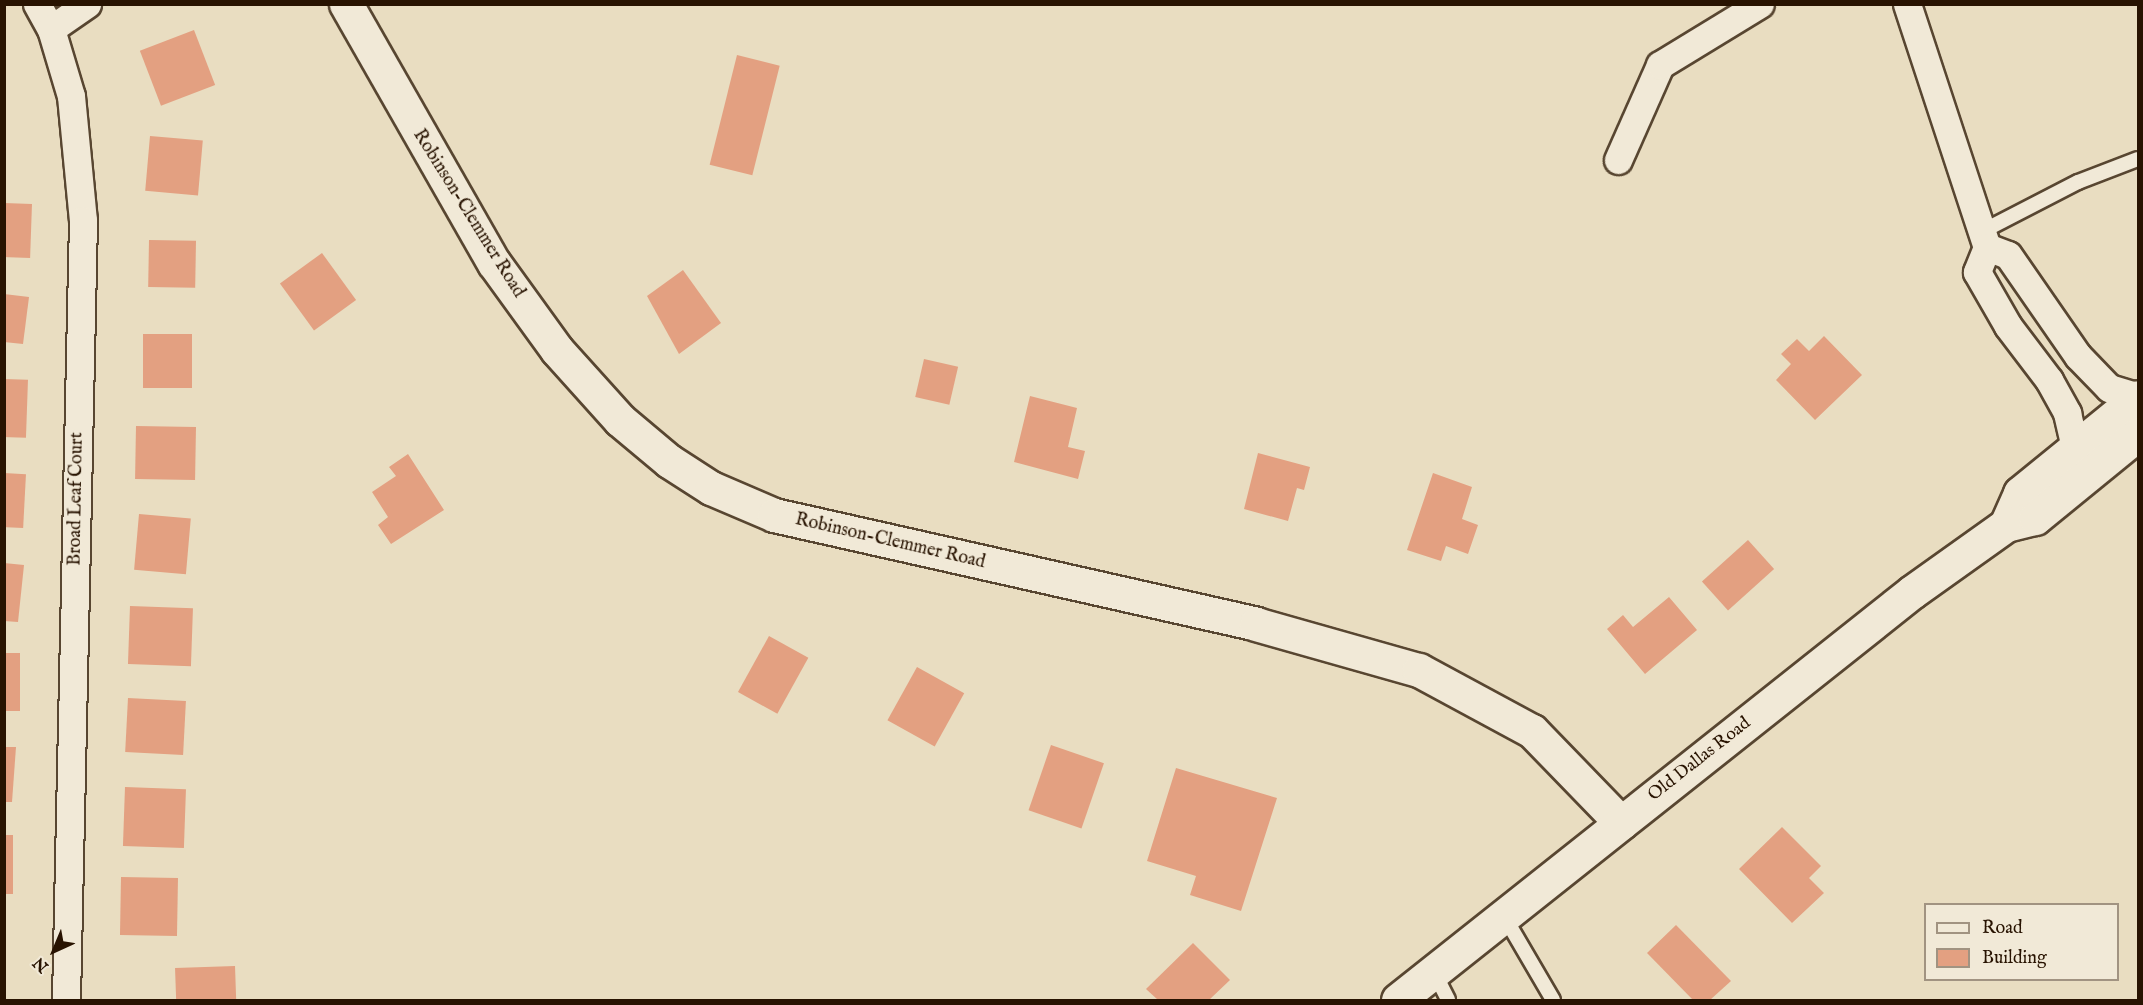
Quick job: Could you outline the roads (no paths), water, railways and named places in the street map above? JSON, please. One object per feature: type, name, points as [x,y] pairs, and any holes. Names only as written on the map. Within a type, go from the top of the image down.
[{"type":"street","name":"Broad Leaf Court","points":[[37,4],[51,29],[71,96],[83,219],[66,1000]]},
{"type":"street","points":[[51,29],[87,4]]},
{"type":"street","name":"Robinson-Clemmer Road","points":[[346,4],[494,263],[557,350],[620,420],[669,461],[711,488],[774,515],[1256,624],[1419,670],[1532,731],[1621,823]]},
{"type":"street","points":[[1618,160],[1660,65],[1760,4]]},
{"type":"street","points":[[1908,4],[1984,239],[1977,272],[2008,326],[2049,380],[2067,413],[2075,448]]},
{"type":"street","points":[[1984,239],[2008,255],[2078,356],[2109,388],[2138,397]]},
{"type":"street","points":[[2006,525],[2019,495],[2138,397]]},
{"type":"street","name":"Old Dallas Road","points":[[1398,1000],[1441,986],[1504,916],[1912,592],[2006,525],[2035,518],[2139,434]]},
{"type":"lane","points":[[1984,239],[2078,182],[2139,159]]},
{"type":"lane","points":[[1504,916],[1553,1000]]}]
